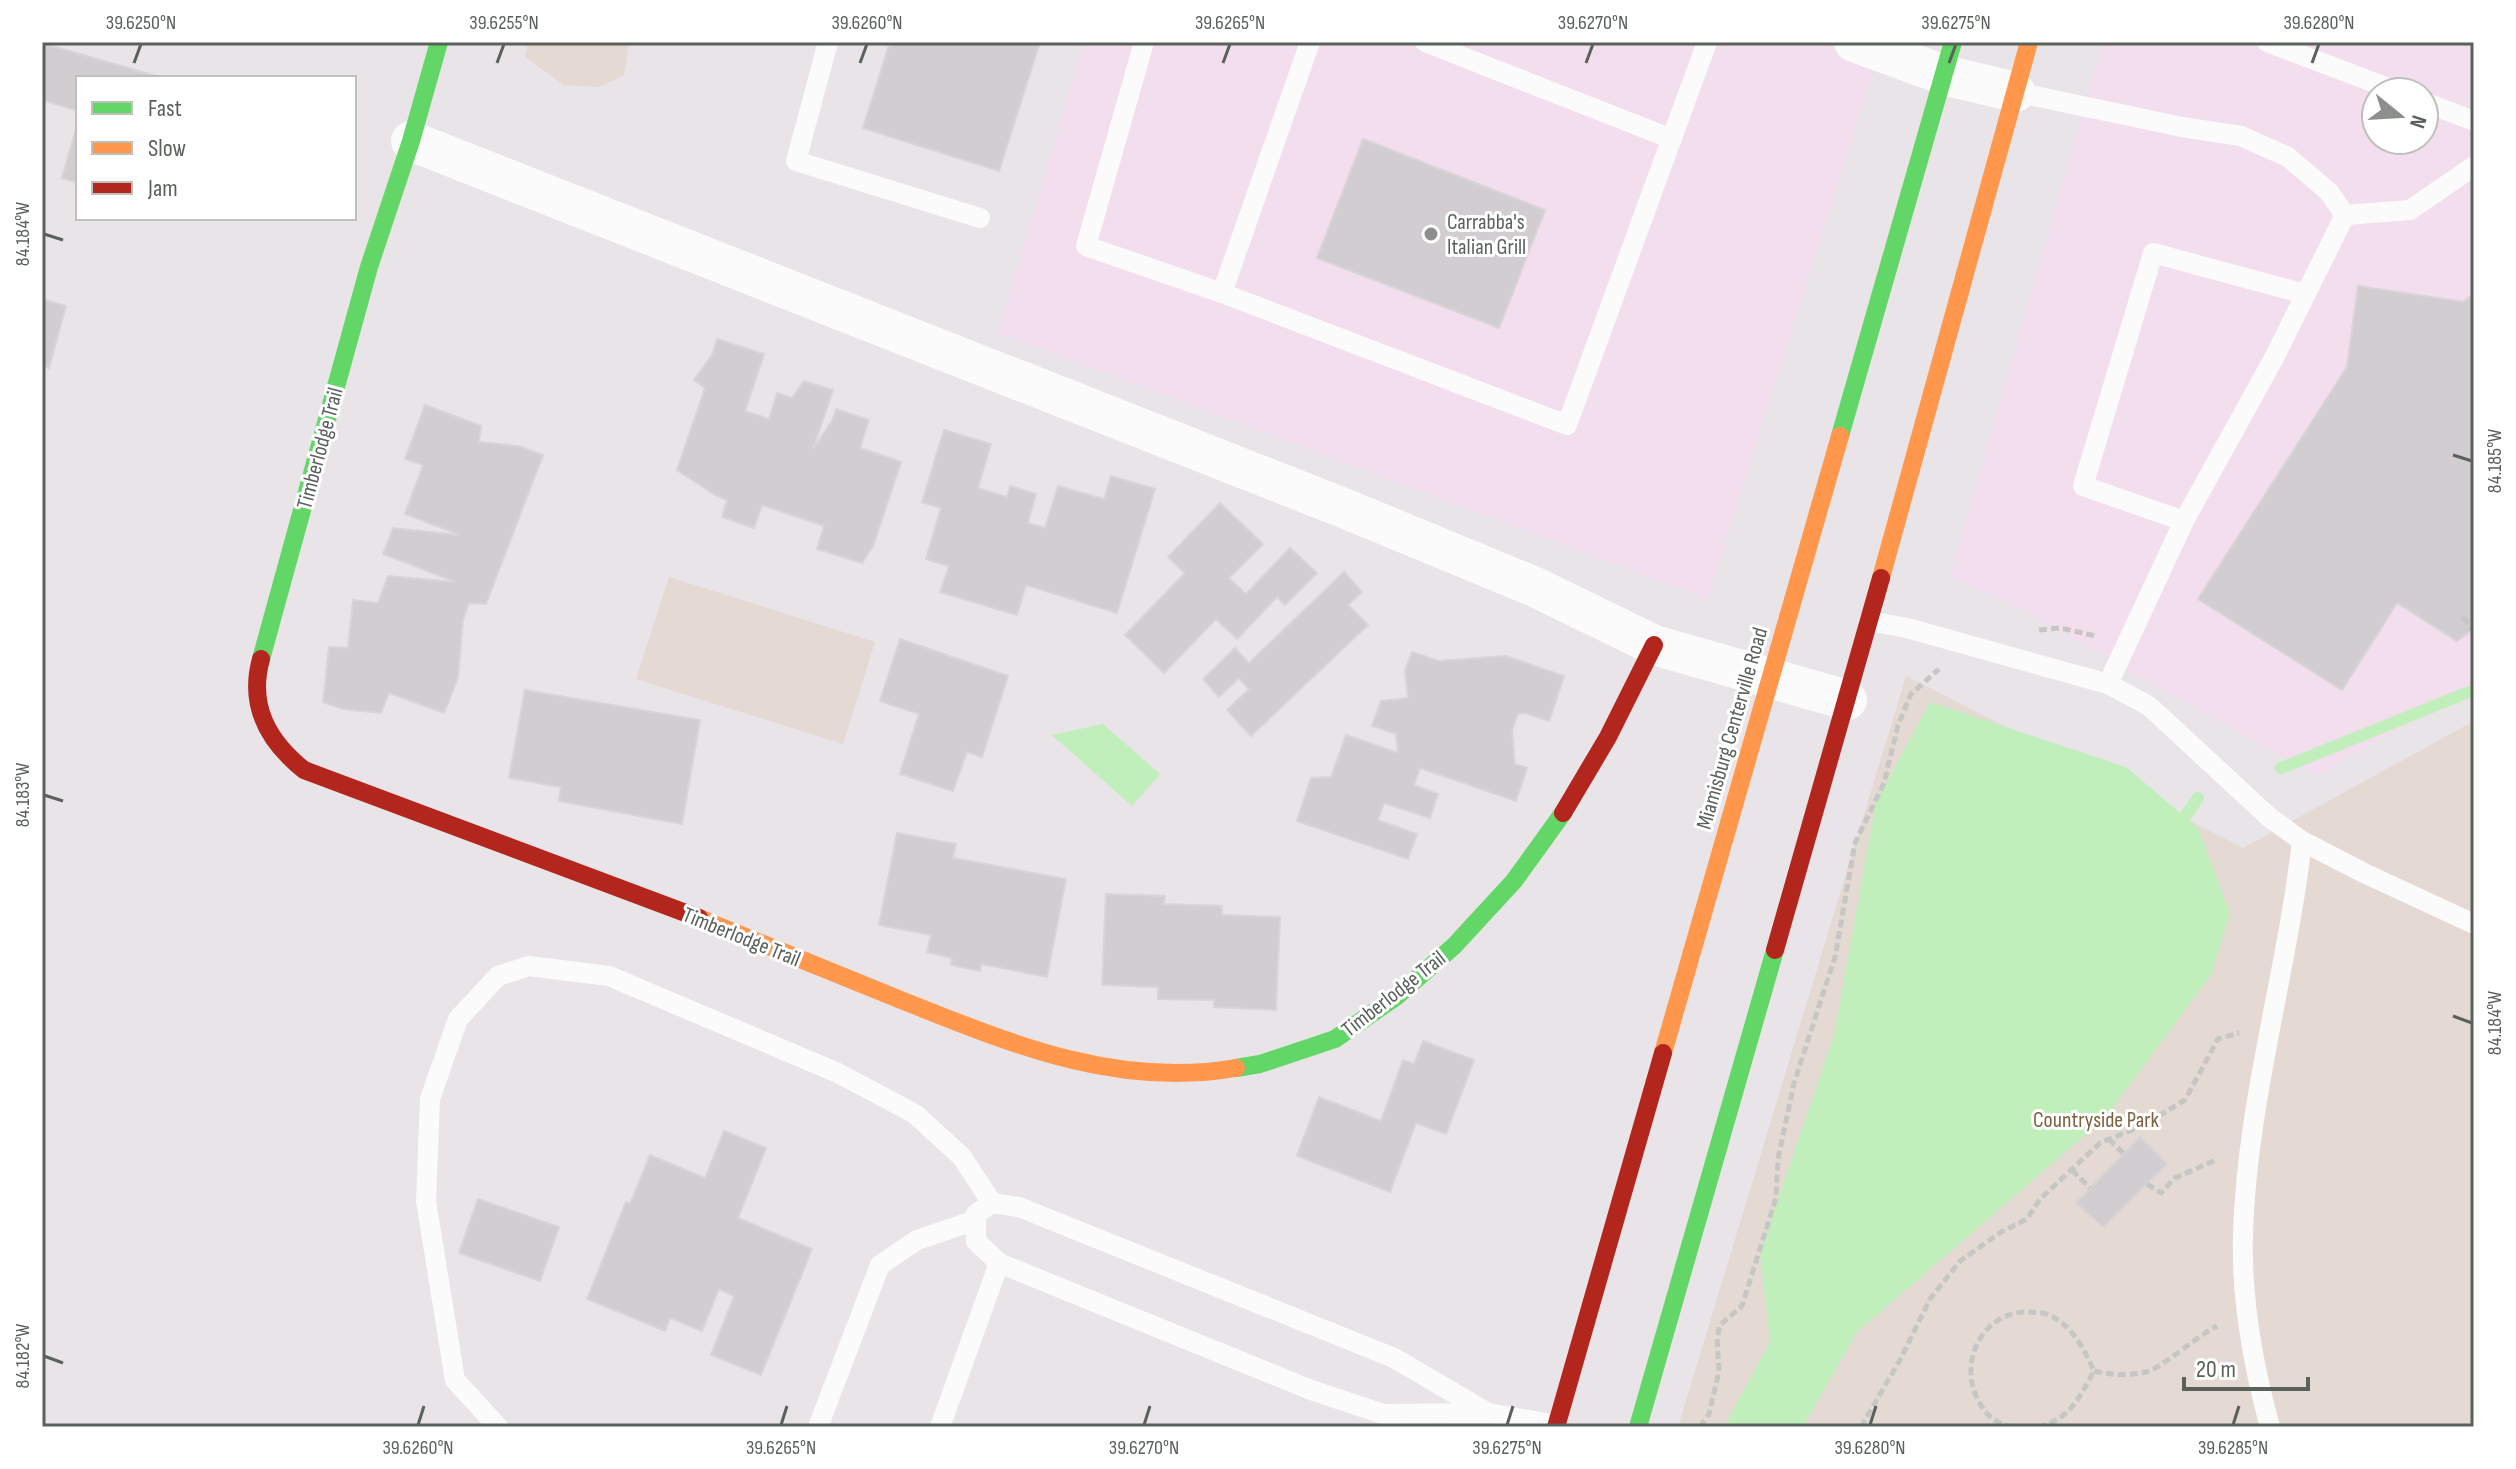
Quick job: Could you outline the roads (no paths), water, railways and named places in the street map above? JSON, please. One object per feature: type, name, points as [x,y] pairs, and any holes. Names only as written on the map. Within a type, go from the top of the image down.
[{"type":"main road","name":"Timberlodge Trail","points":[[439,42],[411,141],[369,267],[258,671],[257,699],[268,732],[285,756],[304,770],[679,910],[1009,1043],[1073,1061],[1139,1072],[1201,1074],[1260,1064],[1335,1039],[1397,996],[1454,946],[1514,881],[1565,810],[1608,737],[1654,645]]},
{"type":"main road","points":[[1638,1427],[1847,700],[2029,42]]},
{"type":"main road","name":"Miamisburg Centerville Road","points":[[1559,1426],[1949,58]]},
{"type":"street","points":[[1854,42],[1949,58],[2015,92]]},
{"type":"street","points":[[411,141],[1346,509],[1535,587],[1654,645],[1847,700]]},
{"type":"lane","points":[[828,42],[796,161],[980,218]]},
{"type":"lane","points":[[1144,42],[1086,246],[1222,293],[1567,425],[1707,42]]},
{"type":"lane","points":[[1222,293],[1310,42]]},
{"type":"lane","points":[[1425,42],[1672,139]]},
{"type":"lane","points":[[2267,42],[2360,77]]},
{"type":"lane","points":[[2015,92],[2182,127],[2241,136],[2288,157],[2329,192],[2345,215]]},
{"type":"lane","points":[[2440,108],[2474,121]]},
{"type":"lane","points":[[2345,215],[2410,210],[2474,166]]},
{"type":"lane","points":[[2108,684],[2184,521],[2274,358],[2345,215]]},
{"type":"lane","points":[[2184,521],[2083,486],[2153,253],[2305,294]]},
{"type":"lane","points":[[1869,621],[1907,628],[2108,684],[2149,706],[2269,817],[2302,841],[2474,924]]},
{"type":"lane","points":[[2270,1427],[2258,1385],[2247,1311],[2243,1235],[2266,1040],[2295,903],[2302,841]]},
{"type":"lane","points":[[498,1427],[455,1380],[426,1201],[430,1099],[458,1019],[498,976],[529,966],[609,976],[838,1073],[915,1114],[962,1157],[992,1203]]},
{"type":"lane","points":[[1488,1413],[1394,1358],[1019,1207],[992,1203],[976,1214],[976,1241],[999,1263],[1311,1390],[1383,1414],[1488,1413],[1559,1426]]},
{"type":"lane","points":[[818,1427],[880,1265],[917,1240],[976,1220]]},
{"type":"lane","points":[[940,1427],[999,1263]]},
{"type":"waterway","points":[[2281,768],[2474,690]]},
{"type":"waterway","points":[[2177,828],[2198,798]]},
{"type":"place","name":"Carrabba's Italian Grill","points":[[1431,234]]},
{"type":"park label","name":"Countryside Park","points":[[2096,1119]]}]
